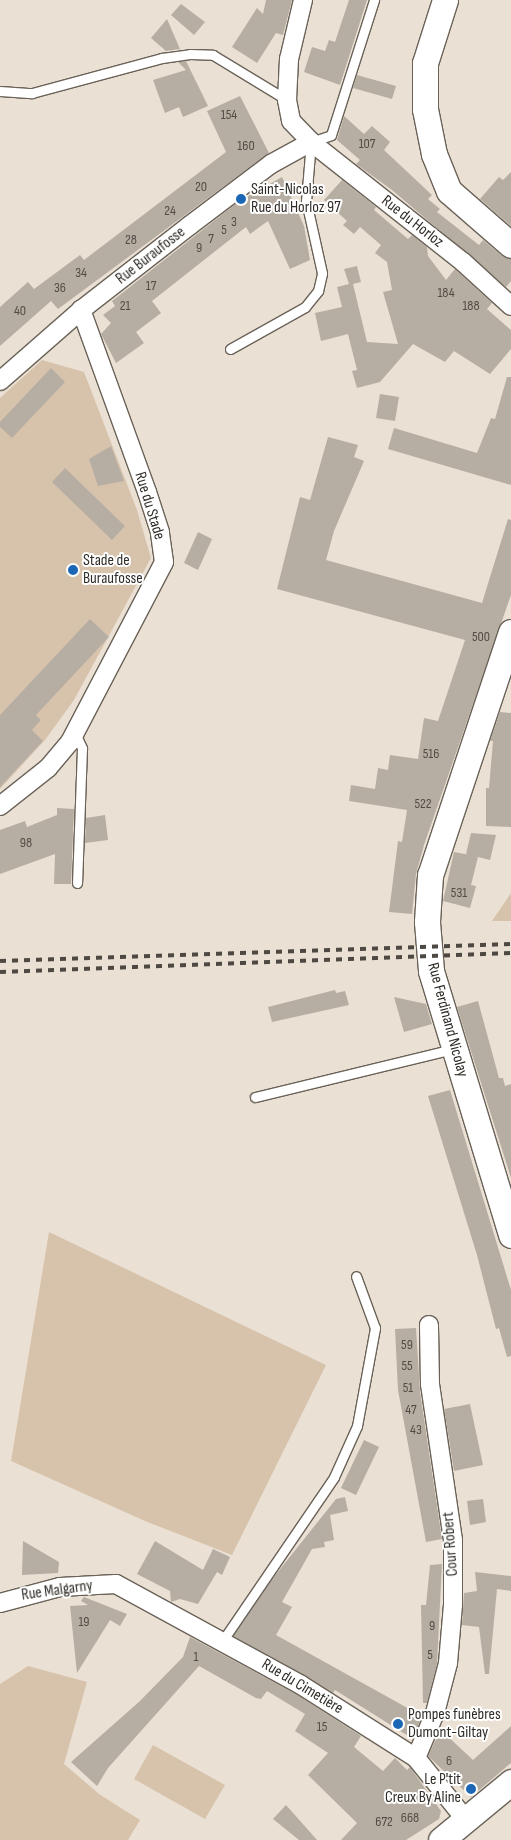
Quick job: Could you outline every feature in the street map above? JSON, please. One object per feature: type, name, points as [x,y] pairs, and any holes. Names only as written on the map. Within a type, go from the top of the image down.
[{"type":"street","name":"Rue du Horloz","points":[[303,0],[289,60],[287,100],[291,121],[311,142],[462,262],[511,306]]},
{"type":"street","points":[[445,0],[425,64],[425,109],[434,154],[450,191],[511,245]]},
{"type":"street","name":"Rue Buraufosse","points":[[0,381],[81,310],[270,164],[311,142]]},
{"type":"street","name":"Rue du Stade","points":[[0,806],[48,768],[75,733],[164,562],[160,532],[150,500],[81,310]]},
{"type":"street","name":"Rue Ferdinand Nicolay","points":[[511,632],[430,875],[427,922],[431,971],[511,1235]]},
{"type":"street","name":"Cour Robert","points":[[416,1758],[436,1713],[448,1663],[454,1605],[453,1540],[430,1384],[429,1325]]},
{"type":"street","name":"Rue du Cimetière","points":[[116,1584],[302,1685],[416,1758],[466,1820]]},
{"type":"street","name":"Rue Malgarny","points":[[0,1603],[60,1587],[116,1584]]},
{"type":"street","points":[[441,1840],[511,1782]]},
{"type":"lane","points":[[230,348],[305,307],[316,296],[322,272],[306,201],[311,142],[332,136],[374,0]]},
{"type":"lane","points":[[0,91],[32,93],[162,58],[190,54],[213,55],[287,100]]},
{"type":"lane","points":[[75,733],[82,748],[77,883]]},
{"type":"lane","points":[[255,1097],[453,1048]]},
{"type":"lane","points":[[222,1640],[334,1477],[357,1426],[375,1328],[356,1276]]},
{"type":"shaded area","name":"Stade de Buraufosse","points":[[42,360],[84,372],[137,510],[151,558],[74,700],[45,740],[0,789],[0,398]]},
{"type":"shaded area","points":[[511,893],[511,921],[492,921]]},
{"type":"shaded area","points":[[49,1232],[326,1365],[232,1555],[145,1521],[11,1461]]},
{"type":"shaded area","points":[[28,1666],[87,1682],[64,1764],[99,1794],[140,1820],[128,1840],[0,1840],[0,1684]]},
{"type":"shaded area","points":[[153,1745],[225,1785],[205,1819],[134,1779]]},
{"type":"building","points":[[266,0],[292,0],[283,35],[276,33],[257,63],[232,47],[257,8],[263,14]]},
{"type":"building","points":[[349,0],[367,0],[340,85],[304,72],[312,47],[325,51],[329,40],[335,42]]},
{"type":"building","points":[[181,4],[205,22],[194,35],[171,15]]},
{"type":"building","points":[[167,19],[180,49],[166,51],[151,38]]},
{"type":"building","points":[[186,61],[208,106],[183,117],[179,107],[165,113],[153,80],[186,70],[178,62]]},
{"type":"building","points":[[357,75],[396,86],[392,99],[353,88]]},
{"type":"building","points":[[240,96],[269,153],[58,309],[51,301],[0,346],[0,307],[28,282],[34,289],[80,255],[84,260],[226,152],[207,111]]},
{"type":"building","points":[[344,116],[364,134],[372,126],[390,142],[384,150],[432,195],[428,199],[440,209],[437,212],[479,245],[483,240],[502,256],[511,259],[511,281],[506,287],[392,190],[356,164],[360,160],[337,140]]},
{"type":"building","points":[[511,172],[511,226],[480,199],[499,177],[503,180]]},
{"type":"building","points":[[282,177],[304,226],[310,260],[290,269],[268,221],[250,234],[246,227],[152,301],[161,313],[136,332],[144,343],[116,363],[101,334],[111,323],[103,315],[115,306],[112,301],[238,202]]},
{"type":"building","points":[[342,180],[376,207],[374,210],[408,239],[412,235],[427,247],[428,256],[446,280],[455,269],[492,303],[487,309],[511,330],[511,349],[490,374],[454,351],[445,362],[413,344],[380,382],[357,388],[352,371],[357,370],[348,334],[321,341],[315,313],[342,307],[337,287],[349,284],[344,269],[357,266],[361,282],[353,284],[367,342],[398,344],[383,292],[392,290],[387,262],[375,253],[381,245],[360,227],[354,234],[343,225],[347,221],[324,200]]},
{"type":"building","points":[[51,368],[65,382],[12,438],[0,427],[0,422]]},
{"type":"building","points":[[507,377],[511,377],[511,485],[388,449],[394,428],[477,453],[491,418],[495,419]]},
{"type":"building","points":[[380,394],[399,397],[395,421],[376,418]]},
{"type":"building","points":[[328,437],[358,445],[354,457],[364,461],[334,531],[326,560],[482,603],[508,519],[511,520],[511,595],[424,845],[416,874],[412,914],[389,912],[398,841],[402,842],[407,810],[349,801],[351,785],[375,789],[378,768],[388,770],[390,755],[418,759],[424,718],[438,721],[465,640],[277,589],[300,497],[310,500]]},
{"type":"building","points":[[111,446],[124,481],[98,486],[89,459]]},
{"type":"building","points":[[65,468],[125,526],[112,540],[52,482]]},
{"type":"building","points":[[198,532],[212,539],[198,570],[184,563]]},
{"type":"building","points":[[90,619],[109,637],[36,715],[41,720],[32,730],[43,741],[0,787],[0,715]]},
{"type":"building","points":[[500,712],[511,713],[511,827],[486,826],[486,788],[489,788],[493,741],[490,741]]},
{"type":"building","points":[[57,808],[74,809],[71,884],[54,884],[55,854],[0,874],[0,830],[25,821],[27,827],[57,815]]},
{"type":"building","points":[[105,815],[108,840],[85,843],[86,818]]},
{"type":"building","points":[[471,833],[496,835],[490,860],[478,857],[471,885],[476,886],[470,908],[443,901],[454,852],[470,855],[466,854]]},
{"type":"building","points":[[335,990],[336,993],[345,991],[349,1005],[272,1022],[268,1007]]},
{"type":"building","points":[[394,997],[426,1004],[432,1024],[404,1032]]},
{"type":"building","points":[[478,1001],[499,1078],[503,1078],[505,1086],[511,1084],[511,1178],[457,1007]]},
{"type":"building","points":[[450,1090],[511,1290],[511,1356],[507,1357],[499,1328],[496,1329],[477,1255],[428,1096]]},
{"type":"building","points":[[416,1328],[420,1392],[442,1539],[426,1542],[398,1390],[395,1329]]},
{"type":"building","points":[[470,1404],[483,1465],[454,1471],[444,1409]]},
{"type":"building","points":[[364,1440],[379,1447],[356,1495],[341,1488]]},
{"type":"building","points":[[345,1497],[348,1511],[330,1515],[334,1540],[324,1542],[325,1547],[312,1549],[282,1602],[292,1607],[276,1635],[422,1716],[413,1739],[335,1690],[333,1693],[233,1636],[273,1578],[336,1499]]},
{"type":"building","points":[[483,1499],[486,1522],[470,1525],[467,1501]]},
{"type":"building","points":[[23,1541],[59,1562],[58,1573],[22,1575]]},
{"type":"building","points":[[155,1541],[203,1570],[213,1549],[230,1557],[222,1575],[217,1572],[198,1604],[180,1599],[171,1602],[170,1591],[137,1574]]},
{"type":"building","points":[[442,1564],[437,1664],[427,1703],[423,1703],[421,1605],[426,1605],[430,1565]]},
{"type":"building","points":[[475,1572],[511,1576],[511,1591],[497,1589],[489,1674],[485,1674],[479,1627],[462,1625],[464,1593],[477,1591]]},
{"type":"building","points":[[84,1597],[127,1614],[120,1626],[110,1620],[77,1673],[70,1606],[88,1605],[81,1601]]},
{"type":"building","points":[[190,1637],[296,1694],[361,1736],[354,1747],[383,1771],[395,1758],[407,1770],[410,1767],[441,1811],[439,1819],[406,1840],[341,1840],[357,1823],[308,1775],[328,1753],[295,1731],[305,1714],[267,1691],[261,1699],[256,1698],[199,1666],[108,1768],[97,1786],[71,1762],[140,1701],[183,1657]]},
{"type":"building","points":[[511,1726],[511,1763],[471,1797],[428,1756],[435,1741],[443,1732],[473,1760]]},
{"type":"building","points":[[286,1805],[317,1840],[299,1840],[273,1819]]},
{"type":"railway","points":[[0,961],[511,944]]},
{"type":"railway","points":[[0,972],[511,953]]},
{"type":"place","name":"Saint-Nicolas Rue du Horloz 97","points":[[241,199]]},
{"type":"place","name":"Stade de Buraufosse","points":[[73,570]]},
{"type":"place","name":"Pompes funèbres Dumont-Giltay","points":[[398,1724]]},
{"type":"place","name":"Le P'tit Creux By Aline","points":[[471,1789]]}]
